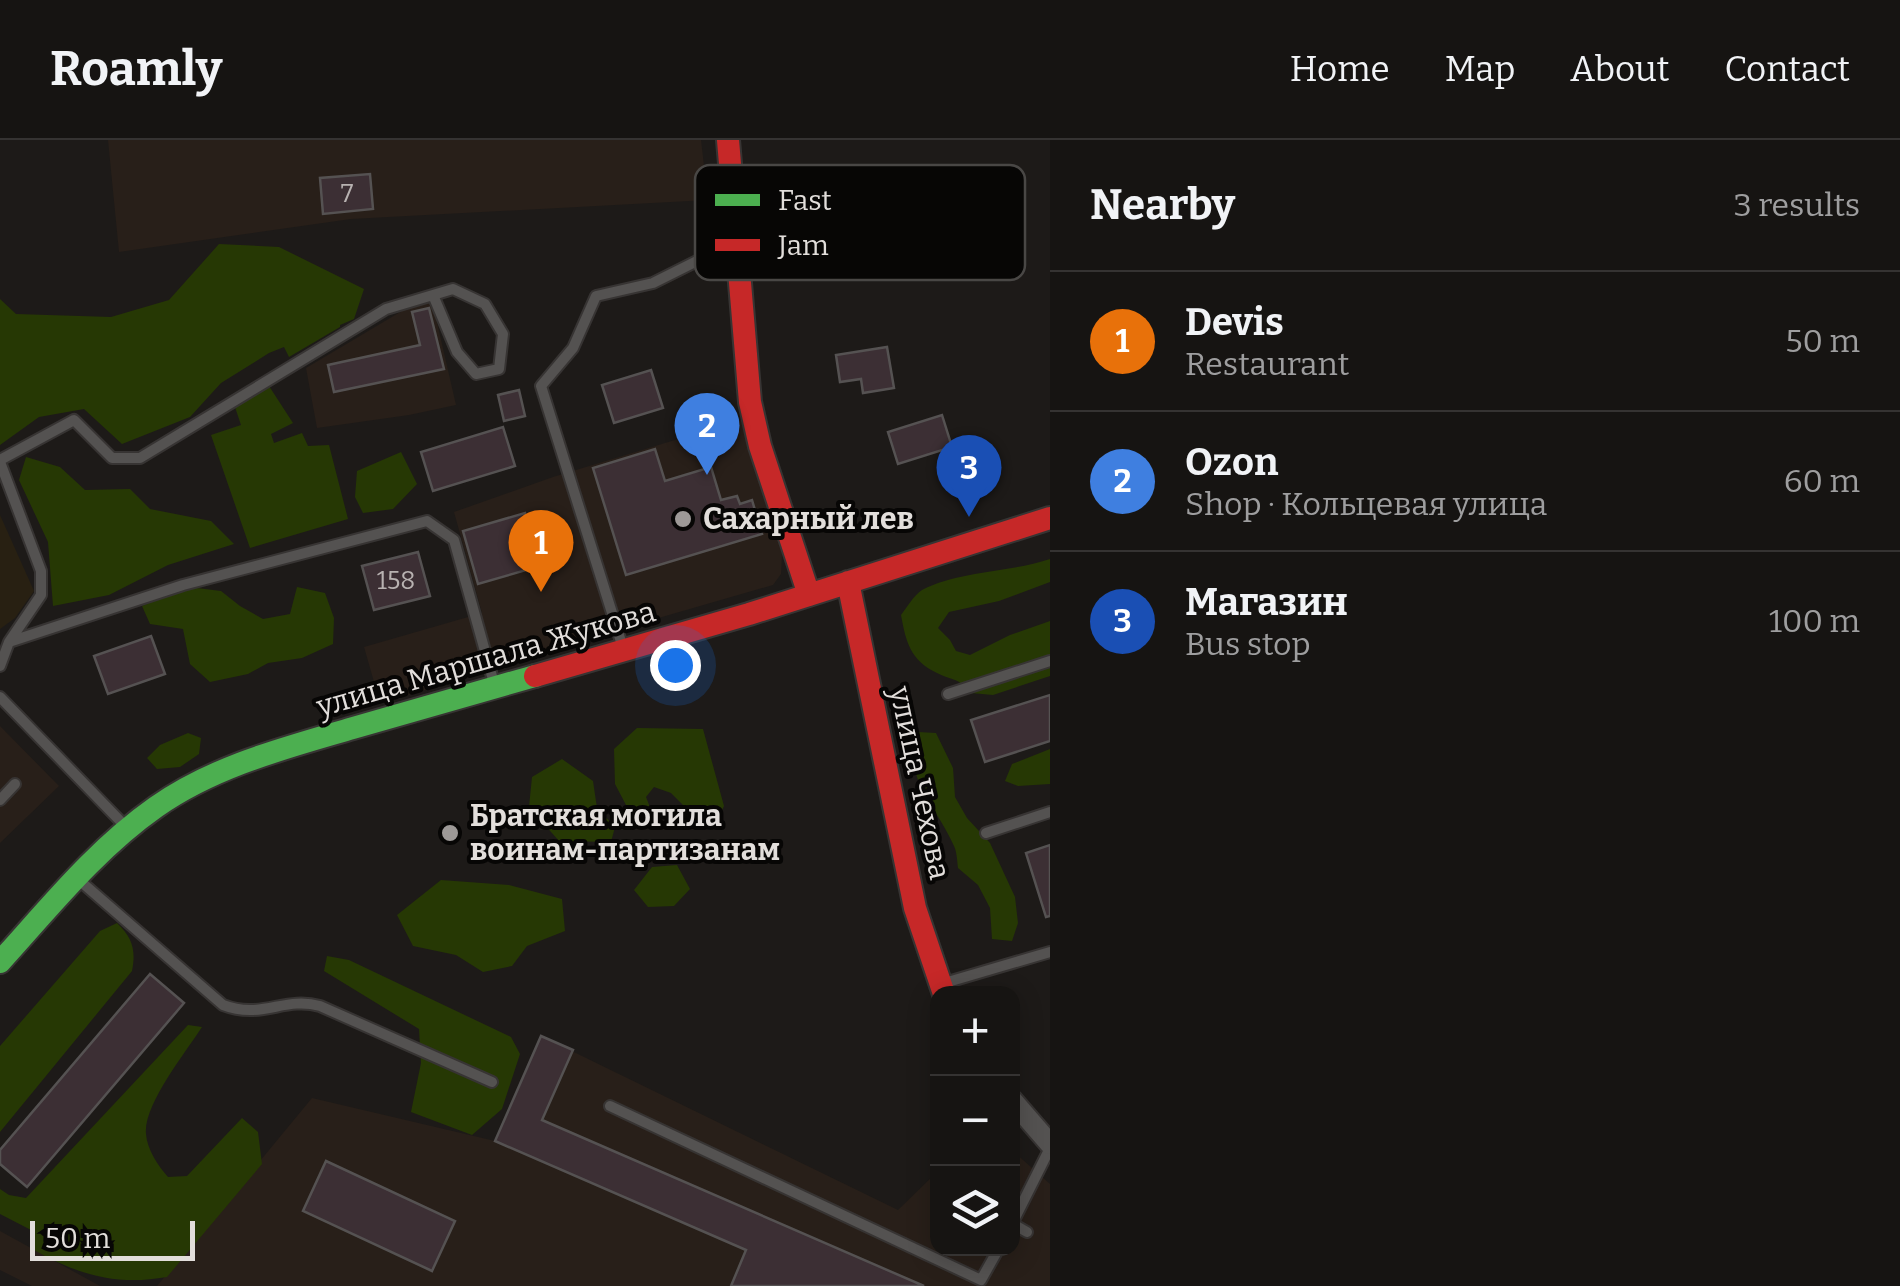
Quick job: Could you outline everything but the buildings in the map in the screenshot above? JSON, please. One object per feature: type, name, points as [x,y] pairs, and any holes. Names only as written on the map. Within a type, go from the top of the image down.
[{"type":"main road","points":[[728,140],[730,165]]},
{"type":"main road","points":[[741,280],[750,402],[760,446],[809,594]]},
{"type":"main road","name":"улица Маршала Жукова","points":[[0,962],[128,829],[183,790],[246,762],[1050,518]]},
{"type":"main road","name":"улица Чехова","points":[[848,582],[915,908],[941,986]]},
{"type":"street","points":[[1020,1110],[1050,1146]]},
{"type":"lane","points":[[624,650],[541,386],[573,348],[596,296],[652,284],[695,262]]},
{"type":"lane","points":[[0,666],[9,642],[41,595],[41,571],[0,461],[74,420],[112,458],[140,458],[386,309],[452,289],[485,304],[503,334],[499,369],[476,374],[457,352],[433,295]]},
{"type":"lane","points":[[9,642],[183,585],[427,522],[454,540],[496,688]]},
{"type":"lane","points":[[948,694],[1050,661]]},
{"type":"lane","points":[[0,696],[128,829]]},
{"type":"lane","points":[[0,800],[15,784]]},
{"type":"lane","points":[[986,832],[1050,812]]},
{"type":"lane","points":[[78,880],[224,1004],[246,1012],[297,1003],[320,1006],[492,1082]]},
{"type":"lane","points":[[951,986],[1050,952]]},
{"type":"lane","points":[[610,1106],[980,1283],[995,1256]]},
{"type":"lane","points":[[1020,1208],[1050,1146]]},
{"type":"lane","points":[[1020,1228],[1027,1232]]},
{"type":"shaded area","points":[[108,140],[701,140],[704,165],[695,165],[695,201],[351,219],[119,252]]},
{"type":"shaded area","points":[[432,301],[456,405],[317,428],[306,368],[412,305]]},
{"type":"shaded area","points":[[741,420],[782,554],[781,574],[773,585],[499,664],[481,674],[380,703],[364,647],[482,613],[454,512],[553,477]]},
{"type":"shaded area","points":[[0,515],[34,591],[15,618],[0,629]]},
{"type":"shaded area","points":[[0,726],[59,786],[0,843]]},
{"type":"shaded area","points":[[541,1036],[898,1210],[930,1179],[930,1256],[1020,1256],[1020,1157],[1050,1184],[1050,1286],[157,1286],[312,1098],[495,1141]]},
{"type":"shaded area","points":[[0,1231],[100,1286],[32,1286],[0,1270]]},
{"type":"green space","points":[[219,244],[279,247],[364,289],[354,319],[289,357],[284,347],[269,353],[221,383],[190,417],[122,444],[84,409],[39,417],[0,445],[0,299],[16,314],[111,317],[169,300]]},
{"type":"green space","points":[[269,386],[293,423],[271,434],[274,443],[302,433],[308,446],[329,445],[348,519],[250,548],[211,435],[241,425],[235,407]]},
{"type":"green space","points":[[401,452],[417,484],[393,509],[363,513],[355,497],[357,471]]},
{"type":"green space","points":[[26,457],[60,467],[85,490],[130,489],[150,509],[211,521],[234,544],[168,565],[109,595],[53,606],[48,542],[19,480]]},
{"type":"green space","points":[[1050,559],[1050,582],[999,601],[949,612],[938,628],[956,651],[970,655],[1050,621],[1050,676],[993,695],[971,693],[915,656],[907,642],[901,615],[922,590],[953,579]]},
{"type":"green space","points":[[189,587],[221,591],[263,619],[290,614],[297,587],[325,593],[334,618],[333,644],[302,658],[268,663],[248,674],[210,682],[190,664],[183,629],[150,624],[142,606]]},
{"type":"green space","points":[[637,728],[703,729],[724,806],[717,820],[700,822],[671,793],[654,787],[646,797],[653,815],[647,824],[636,824],[615,784],[614,749]]},
{"type":"green space","points":[[918,732],[936,733],[953,768],[955,797],[967,818],[990,843],[1015,897],[1018,923],[1012,941],[992,939],[990,908],[978,885],[958,868],[954,847],[923,791],[914,763]]},
{"type":"green space","points":[[188,733],[201,738],[199,754],[180,767],[157,769],[147,758],[160,745]]},
{"type":"green space","points":[[1050,749],[1050,784],[1018,786],[1005,781],[1012,764]]},
{"type":"green space","points":[[562,759],[593,781],[597,808],[615,827],[611,842],[559,841],[529,807],[532,777]]},
{"type":"green space","points":[[677,865],[690,889],[674,906],[648,907],[634,890],[652,867]]},
{"type":"green space","points":[[441,880],[509,885],[562,899],[565,931],[527,946],[512,966],[483,972],[456,955],[413,946],[397,915]]},
{"type":"green space","points":[[117,923],[132,945],[132,971],[0,1132],[0,1046],[100,931]]},
{"type":"green space","points":[[327,956],[349,960],[511,1037],[520,1054],[502,1109],[472,1135],[411,1112],[421,1063],[419,1029],[324,971]]},
{"type":"green space","points":[[188,1025],[202,1027],[158,1094],[147,1122],[147,1140],[154,1157],[168,1177],[187,1176],[242,1118],[258,1132],[262,1164],[167,1277],[131,1280],[98,1276],[34,1250],[31,1230],[0,1214],[0,1189],[26,1198]]},
{"type":"traffic: fast","points":[[0,962],[93,860],[156,807],[202,780],[276,751],[535,676]]},
{"type":"traffic: jam","points":[[728,140],[730,165]]},
{"type":"traffic: jam","points":[[740,280],[750,402],[760,446],[809,595]]},
{"type":"traffic: jam","points":[[535,676],[749,614],[1050,518]]},
{"type":"traffic: jam","points":[[848,582],[915,908],[941,986]]},
{"type":"place","name":"Ozon","points":[[707,475]]},
{"type":"place","name":"Магазин","points":[[969,517]]},
{"type":"place","name":"Сахарный лев","points":[[683,519]]},
{"type":"place","name":"Devis","points":[[541,592]]},
{"type":"place","name":"Братская могила воинам-партизанам","points":[[450,833]]}]
